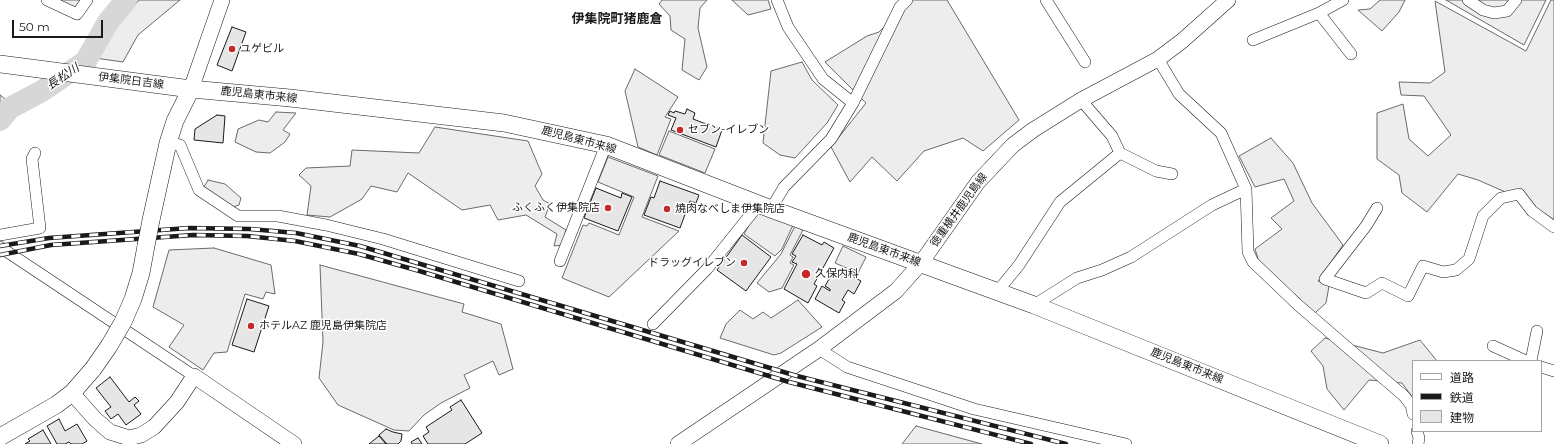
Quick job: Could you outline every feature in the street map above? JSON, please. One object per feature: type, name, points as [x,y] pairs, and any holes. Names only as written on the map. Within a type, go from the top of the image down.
[{"type":"main road","points":[[0,437],[40,416],[72,393],[93,369],[110,346],[123,322],[137,286],[168,143],[175,121],[191,89],[222,0]]},
{"type":"main road","name":"徳重横井鹿児島線","points":[[678,444],[819,349],[896,291],[921,263],[957,209],[996,162],[1033,130],[1081,100],[1158,59],[1182,41],[1227,0]]},
{"type":"main road","name":"伊集院日吉線","points":[[0,64],[191,89]]},
{"type":"main road","name":"鹿児島東市来線","points":[[191,89],[290,98],[504,123],[606,145],[765,207],[921,263],[1034,306],[1380,444]]},
{"type":"main road","points":[[72,393],[95,419],[110,432],[129,438],[141,435],[154,427],[177,402],[194,376],[294,444]]},
{"type":"street","points":[[47,0],[77,14],[87,0]]},
{"type":"street","points":[[777,0],[788,27],[823,79],[853,103]]},
{"type":"street","points":[[653,324],[831,139],[853,103],[900,7],[907,0]]},
{"type":"street","points":[[1046,0],[1084,62]]},
{"type":"street","points":[[1253,40],[1319,13],[1343,0]]},
{"type":"street","points":[[1468,0],[1483,10],[1494,13],[1507,11],[1516,0]]},
{"type":"street","points":[[1319,13],[1351,54]]},
{"type":"street","points":[[1158,59],[1179,94],[1221,133],[1246,189],[1248,252],[1253,262],[1298,305],[1404,396],[1411,405],[1412,410]]},
{"type":"street","points":[[1081,100],[1112,136],[1120,153],[1156,171],[1172,174]]},
{"type":"street","points":[[168,143],[180,145],[199,190],[238,216],[278,216],[326,225],[383,240],[519,281]]},
{"type":"street","points":[[560,261],[606,145]]},
{"type":"street","points":[[997,292],[1019,265],[1060,202],[1120,153]]},
{"type":"street","points":[[0,235],[40,228],[32,159],[35,154]]},
{"type":"street","points":[[1034,306],[1077,278],[1102,270],[1131,257],[1212,204],[1246,189]]},
{"type":"street","points":[[1377,208],[1366,226],[1325,279],[1366,293],[1382,284],[1408,296],[1423,266],[1443,272],[1456,270],[1469,259],[1483,216],[1501,198],[1519,194],[1532,211],[1554,227]]},
{"type":"street","points":[[0,247],[194,376]]},
{"type":"street","points":[[1531,360],[1537,331]]},
{"type":"street","points":[[1494,346],[1524,360]]},
{"type":"street","points":[[819,349],[847,367],[974,409],[1126,444]]},
{"type":"street","points":[[1542,367],[1554,371]]},
{"type":"street","points":[[1418,432],[1418,444]]},
{"type":"shaded area","points":[[58,0],[81,0],[78,6],[73,8]]},
{"type":"shaded area","points":[[139,0],[180,0],[138,35],[123,62],[95,58],[119,22]]},
{"type":"shaded area","points":[[662,0],[707,0],[700,8],[698,28],[707,67],[699,80],[682,70],[685,39],[671,30],[670,16],[659,4]]},
{"type":"shaded area","points":[[732,0],[768,0],[771,9],[748,15]]},
{"type":"shaded area","points":[[912,0],[947,0],[1019,120],[983,151],[963,138],[924,151],[897,181],[872,157],[850,182],[831,147],[866,103],[825,62],[867,36],[879,32]]},
{"type":"shaded area","points":[[1380,0],[1405,0],[1399,12],[1382,31],[1358,10],[1370,9]]},
{"type":"shaded area","points":[[1446,0],[1546,0],[1524,45]]},
{"type":"shaded area","points":[[1551,0],[1554,0],[1554,220],[1528,202],[1478,180],[1458,174],[1427,212],[1402,193],[1399,175],[1377,159],[1377,113],[1403,104],[1409,139],[1428,156],[1451,135],[1424,96],[1401,95],[1399,82],[1430,83],[1445,72],[1435,1],[1526,51]]},
{"type":"shaded area","points":[[802,62],[812,80],[838,105],[827,123],[795,158],[780,155],[763,143],[771,71]]},
{"type":"shaded area","points":[[635,69],[678,97],[665,117],[671,119],[657,155],[638,147],[625,91]]},
{"type":"shaded area","points":[[0,95],[9,102],[0,109]]},
{"type":"shaded area","points":[[276,112],[296,113],[283,130],[290,134],[285,142],[270,153],[256,152],[235,142],[238,129],[259,120],[268,122]]},
{"type":"shaded area","points":[[435,127],[528,141],[542,174],[535,186],[543,200],[550,204],[545,217],[566,230],[562,245],[554,246],[557,234],[526,215],[498,220],[490,205],[462,210],[408,173],[397,192],[371,186],[362,199],[330,217],[307,215],[311,186],[299,175],[306,168],[350,166],[352,150],[419,153]]},
{"type":"shaded area","points":[[669,131],[715,149],[705,173],[659,155]]},
{"type":"shaded area","points":[[1271,138],[1293,163],[1312,203],[1343,245],[1318,281],[1329,286],[1326,303],[1315,313],[1259,262],[1255,249],[1282,229],[1271,218],[1294,201],[1284,179],[1255,187],[1239,156]]},
{"type":"shaded area","points":[[608,157],[658,176],[642,217],[679,231],[609,297],[562,278],[583,225],[587,226],[589,223],[619,235],[634,197],[598,182]]},
{"type":"shaded area","points":[[208,180],[225,184],[241,198],[239,205],[233,207],[204,187]]},
{"type":"shaded area","points":[[757,211],[793,225],[782,249],[775,256],[744,234]]},
{"type":"shaded area","points":[[795,226],[803,230],[790,255],[793,257],[790,263],[794,265],[782,288],[769,292],[757,283],[781,254]]},
{"type":"shaded area","points":[[843,246],[866,257],[858,273],[835,263]]},
{"type":"shaded area","points":[[214,248],[271,265],[275,294],[266,292],[263,299],[245,294],[227,352],[214,353],[203,370],[169,347],[184,325],[153,307],[169,250]]},
{"type":"shaded area","points":[[320,265],[464,304],[462,312],[501,324],[513,369],[499,375],[493,361],[464,375],[470,388],[441,403],[424,415],[409,431],[394,430],[338,405],[319,378],[323,342]]},
{"type":"shaded area","points":[[798,300],[822,327],[781,353],[774,355],[720,338],[726,324],[740,310],[753,319],[763,312],[771,318]]},
{"type":"shaded area","points":[[1325,338],[1383,353],[1420,340],[1436,360],[1412,360],[1412,397],[1402,383],[1369,380],[1344,410],[1327,389],[1323,366],[1311,351]]},
{"type":"shaded area","points":[[916,426],[982,444],[902,444]]},
{"type":"building","name":"ユゲビル","points":[[232,27],[246,32],[232,71],[217,65]]},
{"type":"building","points":[[687,109],[695,113],[693,119],[722,130],[716,147],[671,130],[676,118],[668,115],[670,111],[685,114]]},
{"type":"building","points":[[217,115],[225,116],[223,143],[194,140],[195,129]]},
{"type":"building","name":"焼肉なべしま伊集院店","points":[[660,181],[699,195],[696,203],[690,201],[680,228],[644,215],[651,197],[654,198]]},
{"type":"building","name":"ふくふく伊集院店","points":[[596,188],[621,198],[622,193],[632,197],[618,231],[584,218]]},
{"type":"building","name":"ドラッグイレブン","points":[[742,235],[771,257],[746,291],[717,270]]},
{"type":"building","name":"久保内科","points":[[803,235],[822,245],[824,242],[834,248],[814,284],[817,286],[808,303],[784,289],[797,264],[792,262],[796,256],[792,254]]},
{"type":"building","points":[[835,269],[842,273],[843,271],[861,281],[854,294],[848,290],[842,300],[845,302],[839,313],[815,299],[822,286],[830,291],[830,289],[825,286]]},
{"type":"building","name":"ホテルAZ 鹿児島伊集院店","points":[[247,299],[269,306],[254,352],[232,345]]},
{"type":"building","points":[[110,377],[129,402],[135,397],[139,401],[134,405],[141,414],[126,425],[118,414],[111,419],[105,411],[111,407],[96,388]]},
{"type":"building","points":[[461,400],[482,433],[465,444],[428,444],[423,436],[429,432],[426,427],[452,410],[450,407]]},
{"type":"building","points":[[59,419],[65,431],[77,424],[87,441],[82,444],[71,444],[69,442],[65,444],[57,444],[47,426]]},
{"type":"building","points":[[386,429],[402,434],[401,441],[398,444],[387,444],[379,435]]},
{"type":"building","points":[[43,430],[51,444],[25,444],[30,441],[28,439]]},
{"type":"building","points":[[379,436],[386,444],[369,444]]},
{"type":"building","points":[[418,438],[422,444],[412,444],[411,442]]},
{"type":"waterway","name":"長松川","points":[[0,120],[10,108],[42,91],[86,61],[108,22],[126,0]]},
{"type":"railway","points":[[0,246],[49,238],[189,228],[250,229],[296,233],[360,246],[797,376],[1066,444]]},
{"type":"railway","points":[[0,255],[51,245],[193,235],[247,236],[295,241],[359,254],[416,270],[789,382],[1031,444]]},
{"type":"place","name":"ユゲビル","points":[[232,49]]},
{"type":"place","name":"セブン-イレブン","points":[[680,130]]},
{"type":"place","name":"ふくふく伊集院店","points":[[608,208]]},
{"type":"place","name":"焼肉なべしま伊集院店","points":[[667,209]]},
{"type":"place","name":"ドラッグイレブン","points":[[744,263]]},
{"type":"place","name":"久保内科","points":[[806,274]]},
{"type":"place","name":"ホテルAZ 鹿児島伊集院店","points":[[251,326]]},
{"type":"district","name":"伊集院町猪鹿倉","points":[[617,19]]}]
